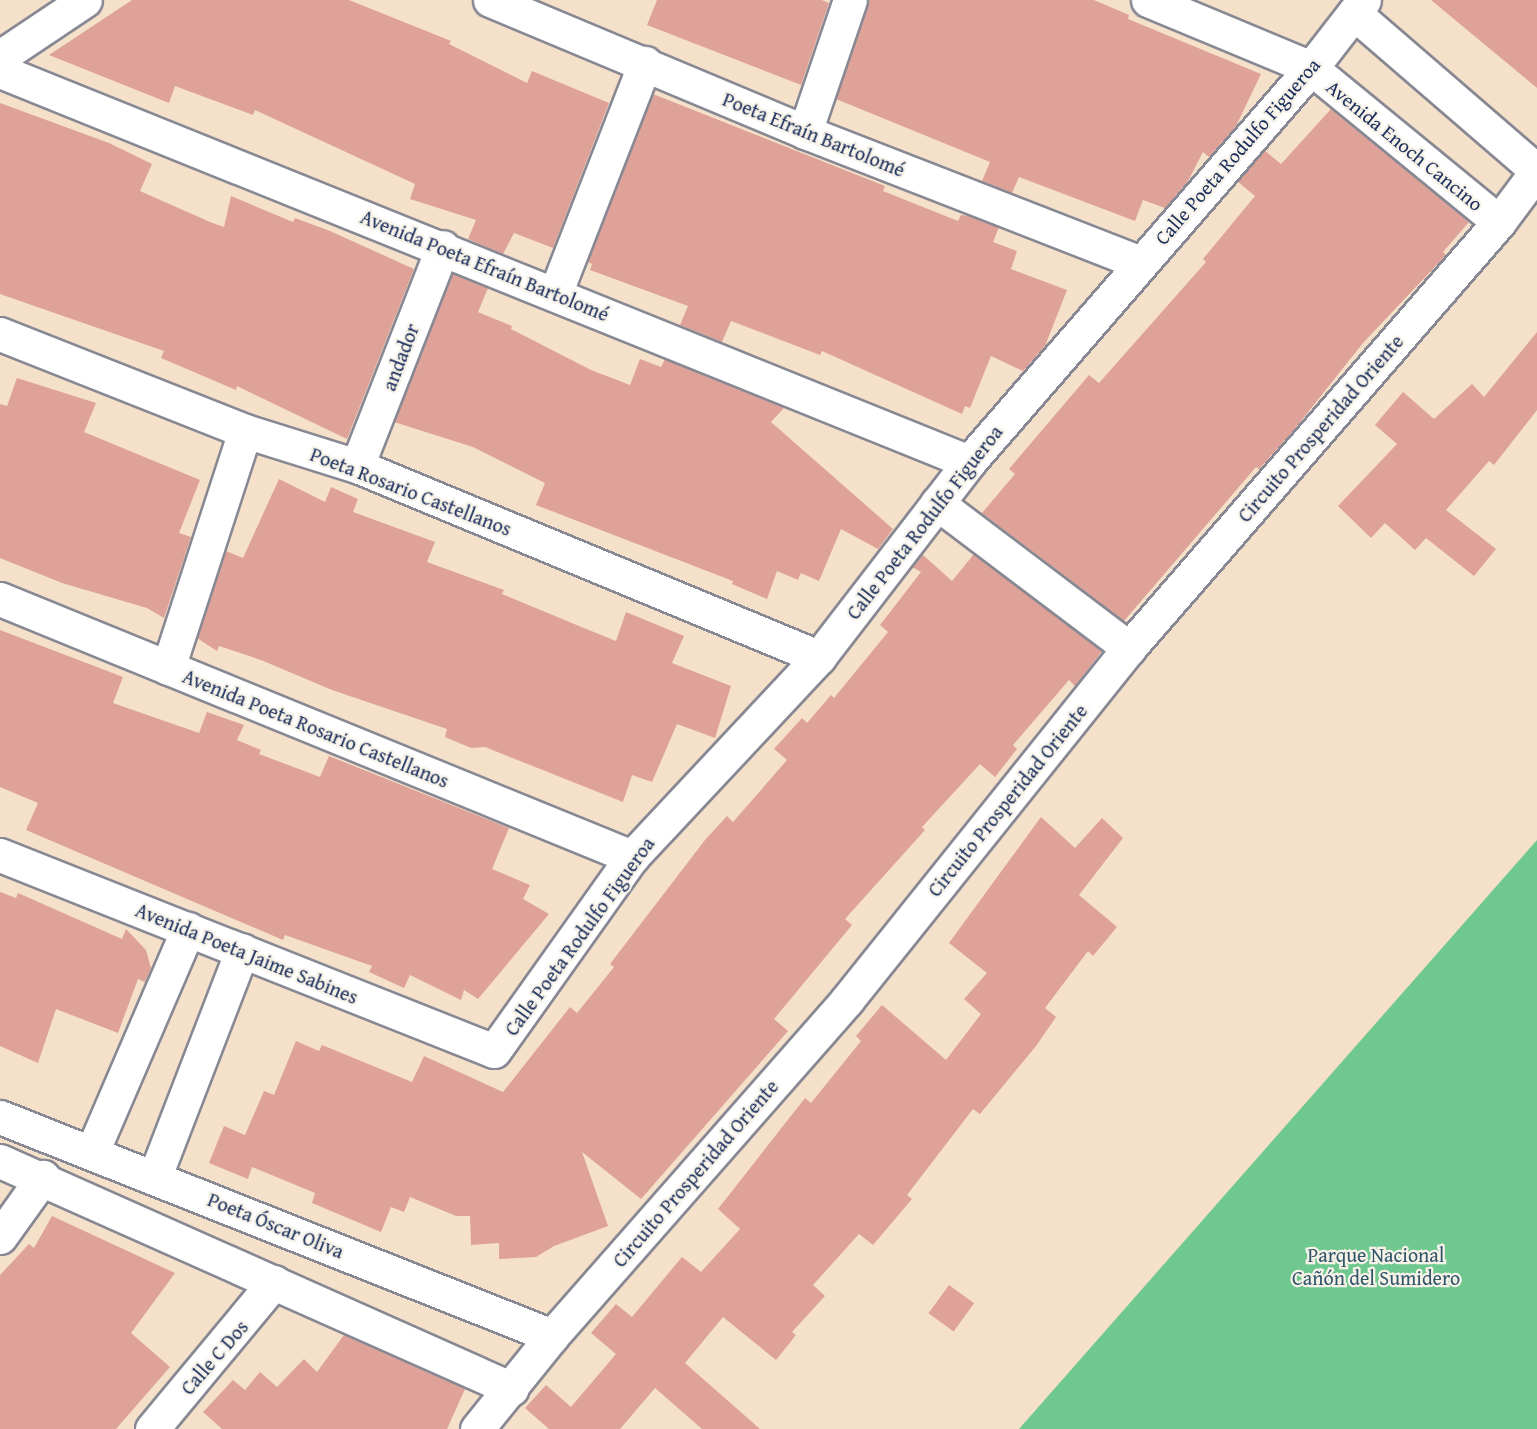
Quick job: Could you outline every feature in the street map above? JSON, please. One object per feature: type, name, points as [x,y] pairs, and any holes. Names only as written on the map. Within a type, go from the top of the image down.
[{"type":"street","points":[[0,57],[85,0]]},
{"type":"street","name":"Poeta Efraín Bartolomé","points":[[490,0],[645,63],[805,132],[1139,262]]},
{"type":"street","points":[[805,132],[850,0]]},
{"type":"street","name":"Avenida Enoch Cancino","points":[[1149,0],[1311,68],[1498,222]]},
{"type":"street","points":[[1359,6],[1537,171]]},
{"type":"street","name":"Calle Poeta Rodulfo Figueroa","points":[[494,1051],[632,857],[819,657],[969,462],[1139,262],[1311,68],[1359,6]]},
{"type":"street","points":[[555,294],[645,63]]},
{"type":"street","name":"Avenida Poeta Efraín Bartolomé","points":[[0,71],[443,247],[969,462]]},
{"type":"street","name":"Circuito Prosperidad Oriente","points":[[477,1429],[512,1389],[552,1336],[848,1000],[1129,648],[1498,222],[1537,171]]},
{"type":"street","name":"andador","points":[[357,466],[443,247]]},
{"type":"street","name":"Poeta Rosario Castellanos","points":[[0,334],[245,431],[357,466],[819,657]]},
{"type":"street","points":[[168,668],[245,431]]},
{"type":"street","points":[[937,503],[1129,648]]},
{"type":"street","name":"Avenida Poeta Rosario Castellanos","points":[[0,599],[632,857]]},
{"type":"street","name":"Avenida Poeta Jaime Sabines","points":[[0,855],[494,1051]]},
{"type":"street","points":[[92,1152],[188,929]]},
{"type":"street","points":[[155,1176],[242,950]]},
{"type":"street","name":"Poeta Óscar Oliva","points":[[0,1117],[155,1176],[552,1336]]},
{"type":"street","points":[[0,1161],[43,1177],[512,1389]]},
{"type":"street","points":[[0,1237],[43,1177]]},
{"type":"street","name":"Calle C Dos","points":[[152,1429],[273,1282]]},
{"type":"green space","name":"Parque Nacional Cañón del Sumidero","points":[[1537,840],[1537,1429],[1019,1429]]},
{"type":"building","points":[[132,0],[349,0],[451,41],[449,44],[527,83],[532,71],[609,103],[553,248],[514,233],[503,254],[468,239],[476,220],[410,199],[415,184],[255,110],[253,115],[175,86],[169,103],[49,55]]},
{"type":"building","points":[[657,0],[822,0],[829,3],[801,85],[647,25]]},
{"type":"building","points":[[868,0],[1094,0],[1129,15],[1128,19],[1261,74],[1236,126],[1209,157],[1203,152],[1188,181],[1165,208],[1143,200],[1135,221],[1019,177],[1012,193],[982,181],[990,162],[836,99]]},
{"type":"building","points":[[1431,0],[1537,0],[1537,88]]},
{"type":"building","points":[[653,94],[885,186],[883,191],[958,221],[961,215],[968,216],[999,227],[993,242],[1017,251],[1011,269],[1067,290],[1045,346],[1023,371],[991,356],[970,408],[965,406],[962,414],[822,351],[820,355],[731,321],[722,342],[680,325],[688,306],[590,270],[592,264],[588,262]]},
{"type":"building","points":[[0,103],[109,143],[152,164],[140,191],[210,222],[224,227],[231,196],[293,222],[295,218],[330,231],[414,269],[347,439],[237,386],[236,390],[161,358],[164,351],[0,294]]},
{"type":"building","points":[[1331,109],[1469,222],[1443,252],[1446,255],[1363,343],[1293,431],[1259,469],[1256,467],[1124,621],[982,513],[1015,474],[1009,469],[1089,375],[1099,383],[1206,262],[1203,259],[1255,196],[1237,181],[1264,150],[1281,164]]},
{"type":"building","points":[[453,274],[488,288],[478,312],[512,326],[511,329],[591,370],[630,385],[640,359],[661,367],[665,359],[784,408],[771,422],[893,529],[878,549],[841,529],[819,581],[801,573],[798,580],[777,571],[767,599],[732,584],[733,581],[536,505],[545,483],[473,447],[394,422]]},
{"type":"building","points":[[1537,332],[1537,410],[1494,465],[1489,461],[1446,510],[1496,549],[1474,576],[1426,538],[1415,550],[1385,523],[1371,538],[1338,506],[1397,444],[1375,425],[1403,392],[1434,419],[1472,384],[1484,397]]},
{"type":"building","points":[[17,378],[96,403],[84,432],[200,480],[179,533],[191,537],[164,618],[147,608],[62,583],[0,558],[0,404],[7,406]]},
{"type":"building","points":[[279,479],[325,502],[331,487],[358,499],[353,512],[435,542],[427,562],[504,590],[502,594],[616,641],[626,612],[684,636],[672,663],[731,686],[715,738],[677,724],[652,782],[632,775],[623,802],[485,747],[471,748],[445,737],[447,729],[332,690],[261,660],[219,646],[217,651],[197,638],[226,551],[243,558]]},
{"type":"building","points":[[922,554],[952,581],[974,554],[1102,651],[1075,686],[1069,680],[1013,745],[1017,749],[995,777],[980,764],[922,827],[925,830],[845,919],[852,925],[774,1019],[788,1031],[641,1199],[582,1152],[608,1226],[554,1246],[536,1257],[499,1259],[499,1243],[471,1245],[470,1216],[456,1216],[410,1197],[404,1212],[391,1207],[381,1232],[312,1203],[315,1193],[252,1167],[248,1179],[209,1163],[224,1126],[245,1135],[264,1091],[274,1095],[296,1041],[319,1051],[322,1045],[412,1082],[424,1056],[503,1092],[570,1007],[577,1013],[614,967],[610,964],[705,840],[727,816],[733,822],[787,760],[774,749],[802,718],[807,723],[831,695],[834,698],[888,632],[880,625],[921,572],[912,567]]},
{"type":"building","points":[[0,630],[123,677],[113,703],[199,733],[207,712],[244,725],[237,740],[261,750],[259,754],[320,777],[329,756],[509,828],[492,869],[530,885],[523,899],[549,914],[478,999],[464,990],[461,1000],[410,975],[404,988],[369,972],[372,966],[285,935],[283,940],[26,830],[38,803],[0,787]]},
{"type":"building","points":[[1041,817],[1075,848],[1102,818],[1123,838],[1079,895],[1117,927],[1093,956],[1088,951],[1045,1008],[1056,1017],[1036,1046],[980,1114],[973,1109],[907,1195],[912,1199],[873,1245],[859,1234],[813,1285],[825,1296],[792,1332],[796,1335],[776,1360],[723,1317],[685,1363],[760,1429],[702,1429],[655,1388],[620,1429],[549,1429],[525,1408],[546,1385],[571,1407],[616,1354],[591,1333],[616,1304],[632,1317],[682,1257],[701,1272],[740,1229],[718,1209],[805,1098],[811,1103],[861,1041],[856,1036],[882,1005],[946,1060],[981,1014],[964,999],[987,973],[949,943]]},
{"type":"building","points":[[0,892],[16,898],[18,893],[122,939],[126,929],[146,950],[151,968],[145,982],[138,979],[118,1033],[56,1009],[38,1063],[0,1046]]},
{"type":"building","points":[[52,1216],[175,1273],[131,1333],[170,1367],[116,1429],[0,1429],[0,1275],[29,1244],[34,1248]]},
{"type":"building","points":[[949,1285],[974,1303],[954,1332],[928,1313]]},
{"type":"building","points":[[344,1335],[465,1389],[447,1429],[222,1429],[203,1412],[233,1380],[245,1390],[260,1372],[277,1387],[304,1359],[317,1372]]}]
